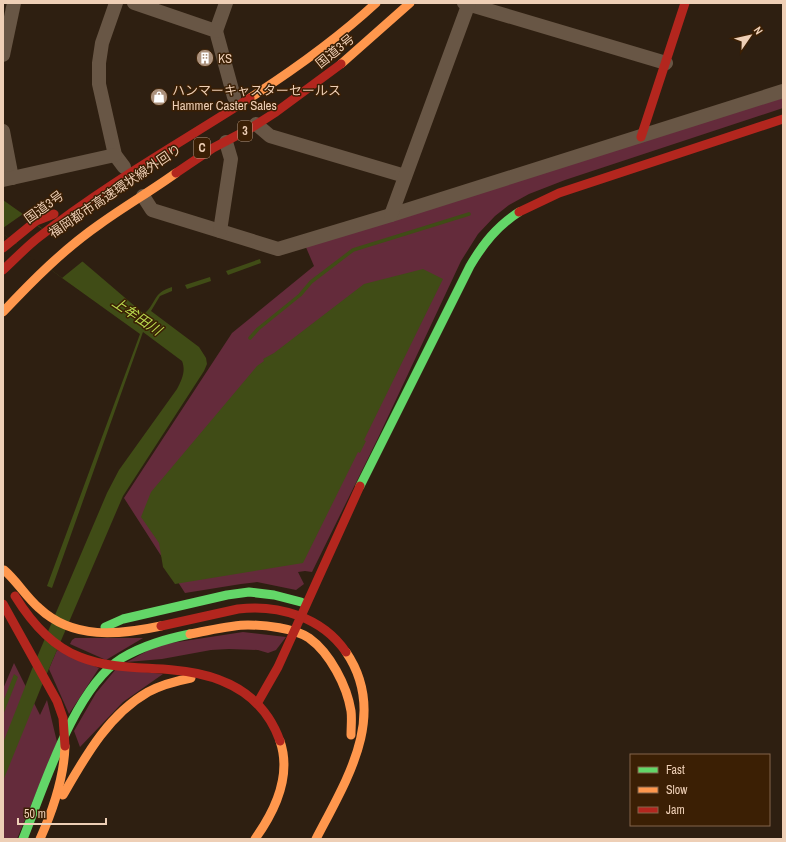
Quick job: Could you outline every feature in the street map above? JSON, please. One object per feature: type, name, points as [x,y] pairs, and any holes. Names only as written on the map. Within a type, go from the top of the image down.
[{"type":"main road","name":"C","points":[[3,270],[46,232],[128,174],[209,126],[293,70],[324,47],[376,3]]},
{"type":"main road","points":[[277,100],[334,60],[399,3]]},
{"type":"main road","name":"国道3号","points":[[3,312],[22,291],[46,269],[70,248],[114,214],[214,148],[226,142],[250,123],[337,67],[410,3]]},
{"type":"main road","points":[[641,137],[685,3]]},
{"type":"main road","points":[[258,702],[278,667],[352,503],[470,266],[479,249],[504,221],[537,201],[783,119]]},
{"type":"main road","name":"福岡都市高速環状線外回り","points":[[77,230],[137,188],[250,123]]},
{"type":"main road","name":"国道3号","points":[[7,246],[38,223],[184,129]]},
{"type":"main road","points":[[3,570],[8,573],[29,599],[43,612],[65,626],[77,630],[95,632],[133,631],[238,609],[257,608],[277,609],[294,614],[312,622],[329,633],[341,644],[352,662],[362,689],[365,703],[363,730],[356,754],[345,782],[316,839]]},
{"type":"main road","points":[[3,570],[4,576],[20,606],[38,630],[68,652],[103,664],[121,667],[175,670],[209,677],[236,686],[258,702],[268,714],[278,733],[283,753],[284,766],[283,780],[275,806],[255,839]]},
{"type":"main road","points":[[95,632],[123,620],[227,595],[249,592],[274,595],[306,604]]},
{"type":"main road","points":[[3,604],[57,701],[63,718],[65,748],[61,781],[47,824]]},
{"type":"main road","points":[[23,839],[64,736],[91,688],[104,673],[127,655],[159,641],[190,634],[253,625],[287,628],[309,638],[328,657],[344,684],[351,711],[351,747],[345,782]]},
{"type":"main road","points":[[40,839],[84,758],[99,737],[127,707],[141,696],[158,686],[174,680],[209,677]]},
{"type":"street","points":[[3,55],[14,3]]},
{"type":"street","points":[[116,3],[102,44],[99,63],[99,84],[115,155],[124,167]]},
{"type":"street","points":[[134,3],[216,32]]},
{"type":"street","points":[[226,3],[216,32],[234,97]]},
{"type":"street","points":[[391,215],[468,4],[666,63]]},
{"type":"street","points":[[143,196],[152,210],[278,249],[641,137],[783,91]]},
{"type":"street","points":[[250,123],[270,136],[405,176]]},
{"type":"street","points":[[3,131],[8,179],[115,155]]},
{"type":"street","points":[[220,231],[231,159],[226,142]]},
{"type":"shaded area","points":[[783,94],[783,108],[565,180],[529,194],[509,205],[495,216],[478,234],[461,261],[378,438],[312,572],[298,572],[304,584],[296,590],[257,582],[185,593],[124,498],[232,333],[314,266],[305,245]]},
{"type":"shaded area","points":[[243,632],[286,637],[276,650],[268,653],[258,650],[211,650],[162,659],[127,662],[158,645]]},
{"type":"shaded area","points":[[75,638],[143,638],[106,660],[70,644]]},
{"type":"shaded area","points":[[57,650],[99,668],[69,714],[49,669]]},
{"type":"shaded area","points":[[14,663],[40,715],[47,700],[57,742],[17,839],[3,839],[3,689]]},
{"type":"shaded area","points":[[116,669],[163,674],[123,702],[80,747],[74,731],[96,693]]},
{"type":"water","name":"上牟田川","points":[[3,200],[57,241],[144,314],[161,292],[172,287],[172,291],[160,296],[151,311],[199,347],[206,358],[207,364],[204,371],[123,496],[42,685],[3,781],[3,743],[32,669],[107,493],[119,470],[177,389],[182,378],[184,368],[182,361],[143,332],[52,588],[47,586],[140,334],[3,234]]},
{"type":"water","points":[[260,259],[261,263],[228,275],[226,271]]},
{"type":"water","points":[[423,269],[443,279],[364,440],[366,441],[360,453],[358,452],[303,563],[175,584],[163,567],[159,543],[141,517],[151,492],[257,366],[264,361],[263,359],[274,353],[364,284]]},
{"type":"water","points":[[210,277],[211,281],[187,289],[185,285]]},
{"type":"water","points":[[14,674],[18,677],[3,715],[3,702]]},
{"type":"pier","points":[[23,214],[39,227],[55,236],[83,261],[62,278],[15,246],[17,244],[3,234],[3,228]]},
{"type":"waterway","points":[[250,338],[258,329],[300,295],[311,282],[353,250],[469,214]]},
{"type":"traffic: fast","points":[[360,486],[470,266],[480,250],[497,229],[519,212]]},
{"type":"traffic: fast","points":[[105,627],[123,619],[227,595],[249,592],[274,595],[301,602]]},
{"type":"traffic: fast","points":[[23,839],[62,740],[89,692],[105,672],[122,658],[139,649],[164,640],[190,634]]},
{"type":"traffic: slow","points":[[250,98],[315,53],[376,3]]},
{"type":"traffic: slow","points":[[341,64],[410,3]]},
{"type":"traffic: slow","points":[[3,312],[61,254],[109,217],[176,173]]},
{"type":"traffic: slow","points":[[4,570],[39,608],[66,626],[81,630],[113,633],[161,626]]},
{"type":"traffic: slow","points":[[190,634],[219,628],[255,625],[288,629],[309,638],[324,652],[346,691],[351,711],[351,735]]},
{"type":"traffic: slow","points":[[316,839],[350,771],[358,747],[363,724],[364,700],[358,676],[346,652]]},
{"type":"traffic: slow","points":[[63,795],[89,752],[109,725],[121,712],[148,692],[191,678]]},
{"type":"traffic: slow","points":[[255,839],[269,817],[280,793],[284,767],[280,741]]},
{"type":"traffic: slow","points":[[40,839],[57,794],[65,746]]},
{"type":"traffic: jam","points":[[641,137],[685,3]]},
{"type":"traffic: jam","points":[[176,173],[213,148],[251,128],[276,112],[341,64]]},
{"type":"traffic: jam","points":[[3,270],[34,241],[64,218],[143,165],[250,98]]},
{"type":"traffic: jam","points":[[519,212],[559,193],[783,119]]},
{"type":"traffic: jam","points":[[3,248],[36,221],[54,214]]},
{"type":"traffic: jam","points":[[258,702],[278,667],[360,486]]},
{"type":"traffic: jam","points":[[15,596],[35,624],[51,640],[80,657],[114,666],[191,672],[208,676],[238,689],[251,698],[263,710],[280,741]]},
{"type":"traffic: jam","points":[[3,604],[57,701],[63,718],[65,746]]},
{"type":"traffic: jam","points":[[161,626],[238,609],[253,608],[283,611],[312,622],[325,630],[346,652]]},
{"type":"place","name":"KS","points":[[205,58]]},
{"type":"place","name":"ハンマーキャスターセールス Hammer Caster Sales","points":[[159,97]]}]
